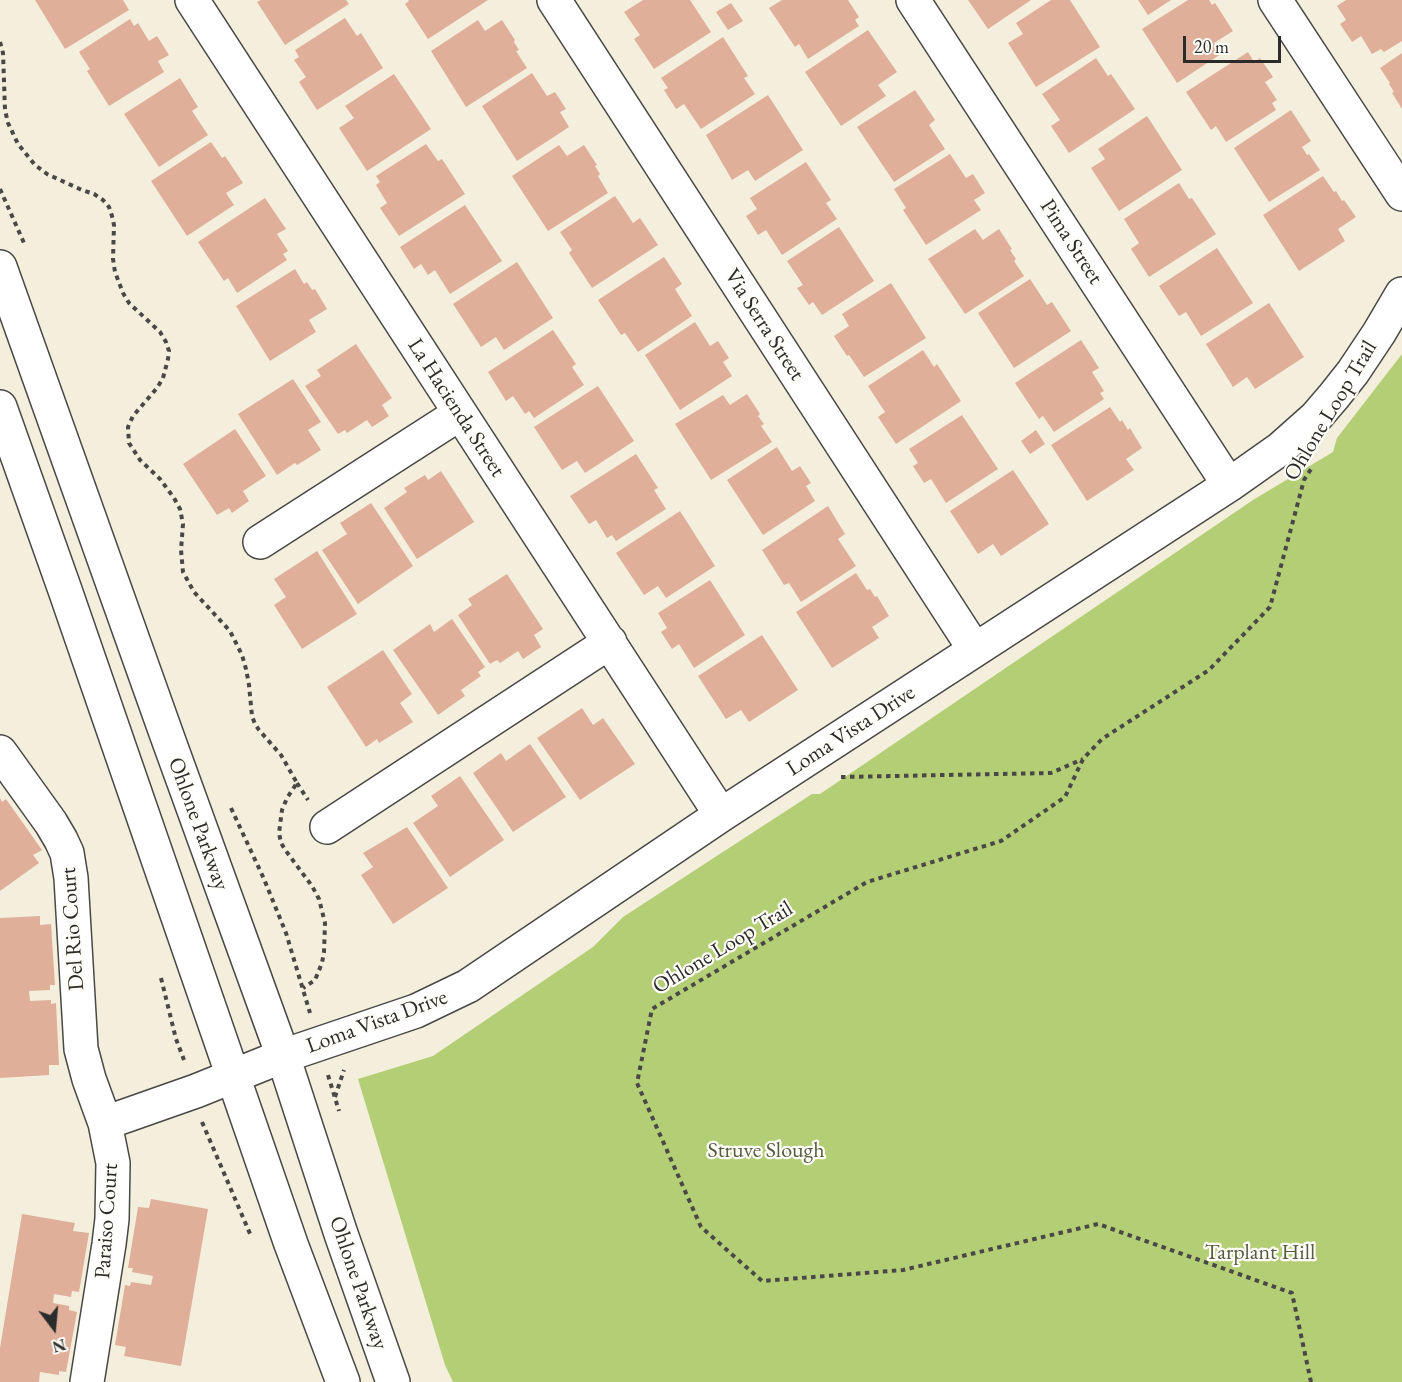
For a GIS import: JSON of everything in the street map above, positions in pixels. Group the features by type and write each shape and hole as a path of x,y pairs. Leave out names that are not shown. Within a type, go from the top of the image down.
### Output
{"street":[{"name":"La Hacienda Street","path":"192,0 721,815"},
{"name":"Via Serra Street","path":"554,0 975,650"},
{"name":"Pima Street","path":"913,0 1229,485"},
{"path":"1275,0 1402,194"},
{"name":"Ohlone Parkway","path":"0,267 283,1056 341,1234 393,1382"},
{"name":"Loma Vista Drive","path":"232,1076 283,1056 416,1011 468,986 721,815 1229,485 1280,449 1316,417 1353,372 1402,294"},
{"name":"Ohlone Parkway","path":"0,407 291,1244 343,1382"},
{"path":"260,542 459,414"},
{"path":"327,827 610,642"},
{"name":"Del Rio Court","path":"0,752 51,823 67,853 71,878 81,1050 105,1123"},
{"path":"105,1123 232,1076"},
{"name":"Paraiso Court","path":"92,1381 112,1218 113,1162 105,1123"}],"path":[{"path":"0,42 3,53 5,110 8,123 18,144 35,165 47,174 104,200 109,207 114,225 113,259 119,283 129,303 160,333 169,351 163,378 133,416 128,427 129,443 140,460 160,479 174,498 183,524 181,550 183,572 194,592 234,636 246,669 255,724 282,755 297,783 282,810 279,833 281,843 291,860 312,886 319,899 325,923 324,952 319,973 315,980 303,988"},
{"name":"Ohlone Loop Trail","path":"1311,1382 1292,1293 1098,1224 903,1270 762,1281 701,1227 637,1083 652,1009 867,882 1001,841 1065,798 1083,759 1102,739 1209,670 1270,607 1304,480 1316,461"},
{"path":"830,777 1051,774 1083,759"},
{"path":"335,1099 344,1071 354,1066"}],"green space":[{"path":"1402,354 1402,1382 453,1382 445,1365 358,1079 433,1056 593,947 623,917 812,794 820,794 1253,500 1333,452 1337,438"}],"building":[{"path":"35,0 123,0 129,10 65,49"},
{"path":"261,0 346,0 349,4 285,45 257,2"},
{"path":"408,0 488,0 428,39 405,4"},
{"path":"643,0 690,0 711,32 654,69 634,39 640,35 624,12"},
{"path":"782,0 848,0 859,17 855,20 859,26 808,59 799,44 795,47 769,8"},
{"path":"968,0 1031,0 988,29"},
{"path":"1051,0 1070,0 1100,47 1036,87 1008,43 1023,34 1016,23"},
{"path":"1138,0 1171,0 1148,15"},
{"path":"1188,0 1209,0 1212,5 1215,3 1233,31 1214,43 1221,54 1177,83 1142,29"},
{"path":"1346,0 1402,0 1402,41 1384,52 1381,49 1372,54 1361,36 1352,42 1340,24 1346,20 1337,6"},
{"path":"731,3 743,21 728,30 716,12"},
{"path":"345,18 357,36 361,33 383,68 317,110 299,82 306,77 294,60 299,57 295,50"},
{"path":"130,19 134,26 138,23 149,41 157,36 169,55 158,61 164,72 109,106 87,71 90,69 79,52"},
{"path":"478,20 485,31 502,20 515,40 519,50 516,51 527,68 466,107 431,51"},
{"path":"868,30 897,72 878,85 886,96 841,126 805,72"},
{"path":"723,37 748,76 744,78 755,94 701,129 684,104 676,109 664,90 668,88 661,78"},
{"path":"1248,52 1254,62 1260,58 1273,77 1265,82 1277,100 1272,103 1276,110 1226,142 1216,126 1211,130 1186,92"},
{"path":"1402,53 1402,109 1380,68"},
{"path":"1096,58 1108,76 1111,74 1135,109 1069,153 1051,126 1060,120 1042,94"},
{"path":"532,73 547,96 555,92 566,109 560,112 569,127 517,161 482,106"},
{"path":"394,74 431,129 367,171 339,128 354,118 345,106"},
{"path":"180,78 198,107 192,111 208,135 159,167 124,114"},
{"path":"915,90 935,120 929,125 945,149 894,182 857,127"},
{"path":"768,95 803,150 755,181 748,170 732,180 706,135"},
{"path":"1291,110 1311,141 1302,147 1320,170 1269,202 1234,148"},
{"path":"1147,116 1182,170 1119,211 1091,168 1105,159 1098,149"},
{"path":"211,142 222,158 225,156 243,183 226,193 234,205 187,236 151,181"},
{"path":"426,144 438,161 442,159 465,194 399,236 380,208 387,203 376,185 380,182 376,176"},
{"path":"559,145 567,156 584,145 597,165 595,166 600,174 598,176 608,193 548,231 512,176"},
{"path":"950,154 966,178 973,174 985,193 974,200 981,210 926,245 903,210 906,208 894,189"},
{"path":"806,162 831,200 826,203 837,219 782,255 766,230 758,235 746,216 757,209 750,198"},
{"path":"1323,176 1356,217 1338,229 1345,241 1299,271 1263,215"},
{"path":"1179,183 1216,234 1149,277 1131,249 1139,243 1124,219"},
{"path":"615,196 633,223 640,218 658,245 592,288 569,253 572,250 560,232"},
{"path":"265,198 286,229 277,234 288,251 283,254 287,260 237,293 228,278 224,281 198,242"},
{"path":"465,205 502,261 450,294 435,270 428,275 421,264 414,269 400,247"},
{"path":"839,227 874,281 822,315 813,302 809,305 797,288 803,285 787,261"},
{"path":"975,229 983,240 999,229 1012,249 1010,250 1016,259 1014,261 1024,276 965,314 928,259"},
{"path":"1217,248 1253,303 1201,336 1186,312 1179,316 1159,286"},
{"path":"664,257 682,284 675,289 692,316 638,352 625,333 621,335 598,300"},
{"path":"517,262 553,318 504,350 496,337 481,347 453,304"},
{"path":"295,269 304,284 307,282 312,290 315,289 327,309 309,320 316,332 270,361 236,306"},
{"path":"1030,279 1047,305 1052,302 1071,331 1014,368 978,313"},
{"path":"891,283 926,338 864,377 834,336 849,326 842,314"},
{"path":"1269,303 1304,357 1255,389 1247,377 1233,387 1206,344"},
{"path":"695,322 710,346 718,341 729,358 723,362 732,376 680,410 645,355"},
{"path":"553,330 576,364 572,367 584,385 534,418 529,411 525,414 513,396 506,401 488,372"},
{"path":"1081,340 1099,368 1092,372 1104,391 1100,393 1104,399 1054,432 1043,416 1039,419 1015,383"},
{"path":"356,344 392,398 382,405 389,416 372,427 367,420 347,433 345,430 338,434 305,386 321,376 317,370"},
{"path":"923,350 934,367 937,364 961,401 896,444 878,417 885,412 868,386"},
{"path":"293,379 321,422 308,430 321,450 277,475 238,414"},
{"path":"598,386 634,441 585,473 577,461 562,470 534,427"},
{"path":"747,394 760,414 758,416 764,424 761,426 772,442 711,480 675,424 723,395 730,405"},
{"path":"1110,407 1120,422 1122,420 1128,430 1130,428 1142,448 1126,459 1134,470 1087,501 1051,445"},
{"path":"962,415 998,469 946,503 931,479 924,483 913,466 918,463 909,449"},
{"path":"235,429 266,476 243,491 249,501 232,513 229,508 217,515 183,464"},
{"path":"1036,430 1045,444 1030,454 1021,441"},
{"path":"777,447 792,471 800,466 811,483 806,486 815,501 763,535 727,480"},
{"path":"636,454 658,488 654,490 666,509 616,541 612,535 607,538 596,520 589,524 570,496"},
{"path":"1013,470 1049,524 1001,556 993,544 978,554 950,511"},
{"path":"441,471 474,522 417,559 384,508 407,492 404,488 425,475 428,480"},
{"path":"371,503 413,566 358,604 322,550 347,534 340,523"},
{"path":"828,506 845,534 838,539 856,566 801,602 789,583 784,585 762,550"},
{"path":"680,511 715,566 666,598 658,586 644,595 616,553"},
{"path":"317,551 357,614 302,649 274,605 286,597 274,579"},
{"path":"856,573 867,590 870,589 875,597 877,596 889,616 872,627 879,638 832,668 796,612"},
{"path":"507,574 543,629 534,635 541,647 523,659 518,651 500,663 497,660 490,664 458,615 472,605 468,599"},
{"path":"710,580 745,635 694,668 679,644 672,649 661,632 667,628 658,613"},
{"path":"452,619 485,667 478,672 481,676 461,690 465,696 438,715 393,650 430,624 434,632"},
{"path":"762,635 798,690 749,722 741,710 726,719 698,676"},
{"path":"383,650 412,694 400,703 413,722 379,743 377,739 366,747 327,687"},
{"path":"582,708 593,725 603,718 635,764 580,800 537,738"},
{"path":"530,744 566,797 513,832 473,773 501,753 506,761"},
{"path":"460,776 504,840 450,877 413,823 438,806 431,796"},
{"path":"0,798 2,802 6,799 42,850 33,855 39,863 0,891"},
{"path":"407,827 448,888 393,924 361,875 373,867 363,853"},
{"path":"40,916 40,925 51,924 55,985 50,985 50,990 29,991 30,1001 51,1000 51,1004 56,1003 59,1065 49,1065 49,1075 0,1078 0,918"},
{"path":"151,1199 208,1209 181,1366 124,1356 126,1347 115,1345 125,1285 130,1286 131,1282 151,1285 153,1276 132,1272 133,1268 128,1268 138,1207 149,1208"},
{"path":"22,1214 75,1223 73,1231 89,1233 79,1292 72,1291 71,1297 54,1294 53,1303 69,1306 69,1310 77,1312 66,1372 59,1371 59,1375 40,1372 39,1382 0,1382 0,1348"}],"park label":[{"name":"Struve Slough","path":"766,1151"},
{"name":"Tarplant Hill","path":"1260,1253"}]}
